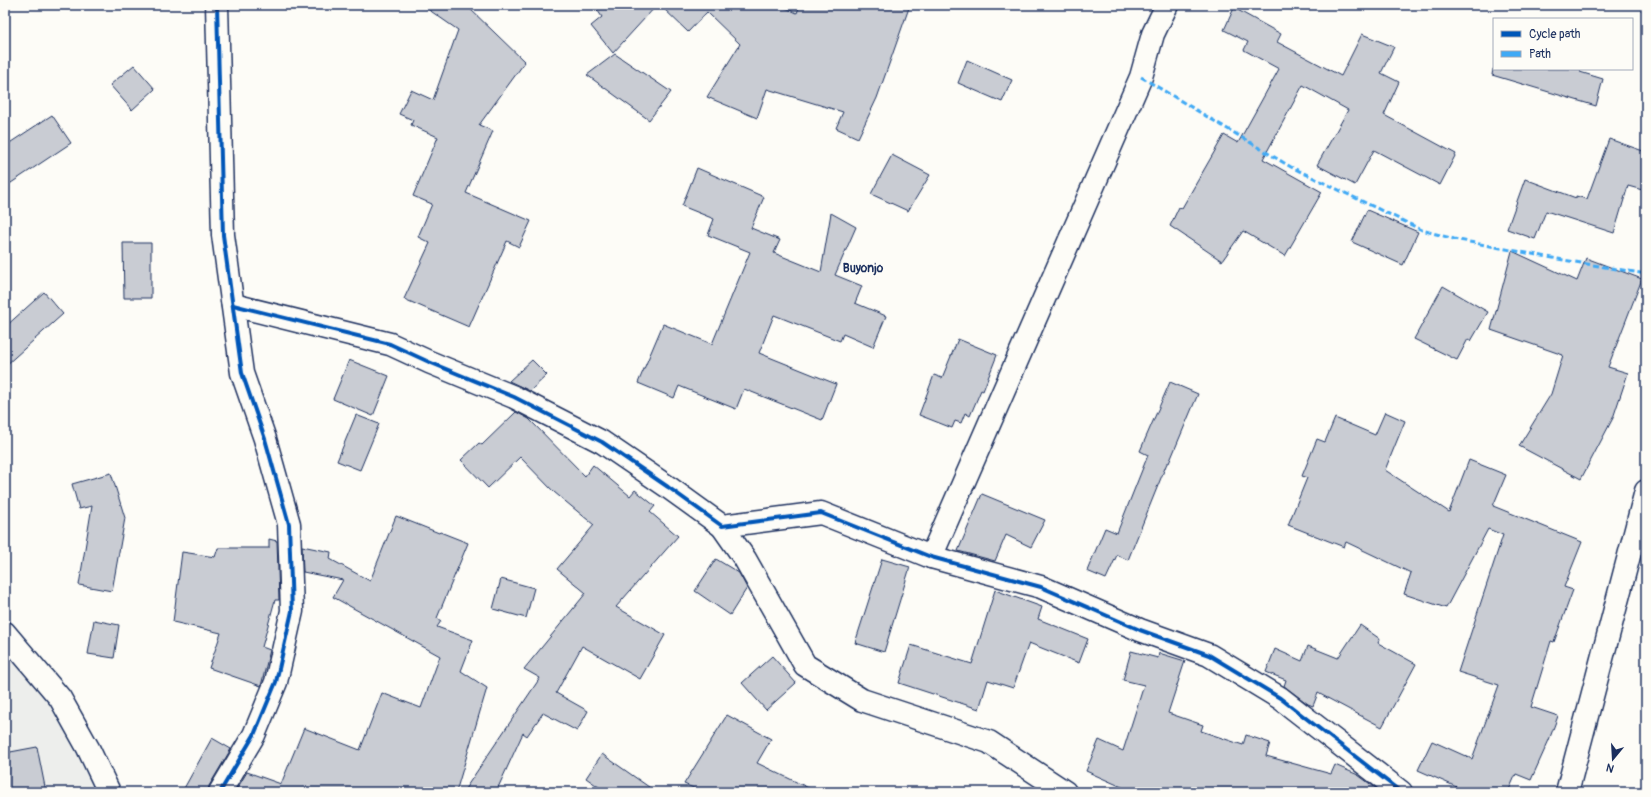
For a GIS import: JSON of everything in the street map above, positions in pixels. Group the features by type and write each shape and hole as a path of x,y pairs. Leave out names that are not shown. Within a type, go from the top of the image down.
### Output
{"street":[{"path":"217,5 223,235 242,373 266,439 289,524 292,612 276,682 254,735 220,792"},
{"path":"931,557 1141,77 1153,34 1166,5"},
{"path":"233,305 390,344 429,362 514,396 602,442 722,526 744,559 806,665 862,700 989,742 1065,792"},
{"path":"1567,792 1646,491"},
{"path":"722,526 821,513 931,557 1041,587 1140,630 1209,655 1280,698 1401,792"},
{"path":"5,633 60,698 88,748 108,792"}],"shaded area":[{"path":"5,639 54,698 98,792 5,792"}],"building":[{"path":"422,5 466,5 525,62 479,125 493,131 466,193 531,221 519,247 507,241 469,327 404,299 430,243 418,237 432,204 413,196 438,137 411,125 413,120 399,114 411,90 433,100 458,30"},
{"path":"594,5 657,5 613,53 591,26 602,17"},
{"path":"660,5 779,5 797,13 800,5 910,5 877,98 858,138 836,128 843,112 767,89 757,118 707,97 740,44 707,12 688,32"},
{"path":"1234,8 1281,34 1277,42 1341,76 1362,34 1394,47 1381,73 1399,82 1384,115 1456,154 1440,185 1374,150 1355,185 1317,165 1348,110 1303,85 1263,159 1322,192 1285,256 1243,231 1222,261 1170,226 1179,207 1182,208 1224,135 1238,143 1279,69 1244,50 1248,42 1224,30"},
{"path":"615,54 671,92 649,120 587,75"},
{"path":"967,60 1012,80 1002,102 958,83"},
{"path":"134,65 155,89 132,110 110,85"},
{"path":"1493,69 1581,70 1580,72 1603,79 1596,106 1492,75"},
{"path":"52,115 71,143 5,187 5,146"},
{"path":"1609,139 1646,152 1646,191 1628,186 1614,233 1546,211 1535,239 1507,229 1525,179 1576,198 1576,196 1587,199"},
{"path":"892,155 930,175 908,211 871,194"},
{"path":"697,168 764,197 751,228 780,240 774,253 821,272 831,213 856,227 835,275 862,286 855,303 886,316 873,347 843,334 840,341 774,315 759,353 836,384 822,420 744,389 736,409 679,386 674,398 638,383 663,324 712,344 750,252 708,235 714,219 682,206"},
{"path":"1367,210 1418,232 1403,265 1352,242"},
{"path":"123,243 151,243 151,298 124,298"},
{"path":"1512,251 1577,281 1586,258 1642,279 1608,367 1628,373 1613,418 1581,479 1519,446 1551,394 1563,355 1491,330"},
{"path":"1443,286 1488,312 1471,341 1468,339 1457,360 1414,339"},
{"path":"44,292 63,314 5,366 5,327"},
{"path":"958,339 997,355 983,391 981,390 970,416 965,413 961,423 955,421 952,428 919,415 934,375 942,378"},
{"path":"349,360 389,376 373,416 333,399"},
{"path":"532,360 547,375 530,391 509,381"},
{"path":"1170,382 1198,394 1169,463 1167,463 1128,560 1117,555 1106,579 1087,571 1105,528 1117,533 1148,455 1140,451"},
{"path":"516,412 529,419 585,476 593,465 630,496 635,490 655,506 650,512 678,536 616,607 665,635 640,679 582,646 556,693 588,711 577,731 543,713 527,736 523,733 496,792 463,792 540,678 524,669 586,593 557,569 594,525 554,492 520,457 488,488 461,460 479,443 482,445"},
{"path":"1385,412 1405,421 1385,470 1449,512 1469,460 1506,475 1493,506 1582,542 1564,587 1573,590 1554,642 1551,641 1531,707 1558,716 1531,780 1516,774 1508,792 1468,792 1418,770 1432,741 1472,759 1499,685 1458,672 1503,535 1488,529 1446,608 1404,594 1411,573 1346,542 1344,547 1288,525 1307,478 1302,476 1317,439 1325,442 1335,418 1375,435"},
{"path":"356,415 379,424 360,470 337,461"},
{"path":"111,473 125,518 112,591 79,585 92,506 79,509 72,484"},
{"path":"982,494 1045,520 1031,547 1006,535 995,561 958,551"},
{"path":"396,516 468,543 437,618 441,621 437,627 473,640 461,671 487,688 456,792 235,792 247,772 281,784 304,728 360,750 382,693 421,708 440,656 333,597 343,580 303,572 302,546 331,552 330,559 370,581"},
{"path":"269,539 277,541 279,600 275,600 262,647 270,650 261,686 209,668 221,633 173,622 182,552 215,557 218,548 269,548"},
{"path":"716,559 739,573 747,588 730,615 695,591"},
{"path":"882,559 910,567 884,652 855,643"},
{"path":"501,579 534,588 526,618 493,609"},
{"path":"995,590 1042,607 1038,619 1088,639 1079,663 1029,643 1013,688 988,680 979,709 899,683 911,645 972,664"},
{"path":"94,620 119,625 114,658 88,654"},
{"path":"1360,625 1380,639 1378,643 1416,664 1382,727 1318,693 1313,706 1308,704 1284,686 1286,680 1266,672 1275,649 1302,661 1308,646 1338,658"},
{"path":"1131,651 1158,658 1159,653 1185,661 1168,713 1203,725 1201,731 1243,745 1246,735 1270,743 1266,756 1331,774 1335,765 1358,775 1381,792 1133,792 1086,771 1099,740 1123,751 1144,685 1123,680"},
{"path":"772,656 796,683 766,710 742,683"},
{"path":"727,715 771,739 757,763 817,792 703,792 684,784"},
{"path":"212,738 231,749 209,786 208,792 182,792"},
{"path":"37,747 46,792 5,792 5,753"},
{"path":"602,754 656,792 606,792 586,778"}],"marked path":[{"path":"1141,77 1291,167 1422,230 1454,239 1646,274"}],"cycle path":[{"path":"217,5 223,235 242,373 265,439 289,524 292,611 276,682 254,735 220,792"},
{"path":"233,305 390,344 429,362 514,397 602,442 722,526 821,513 931,557 1041,587 1140,630 1209,655 1280,698 1401,792"}],"district":[{"name":"Buyonjo","path":"863,268"}]}
